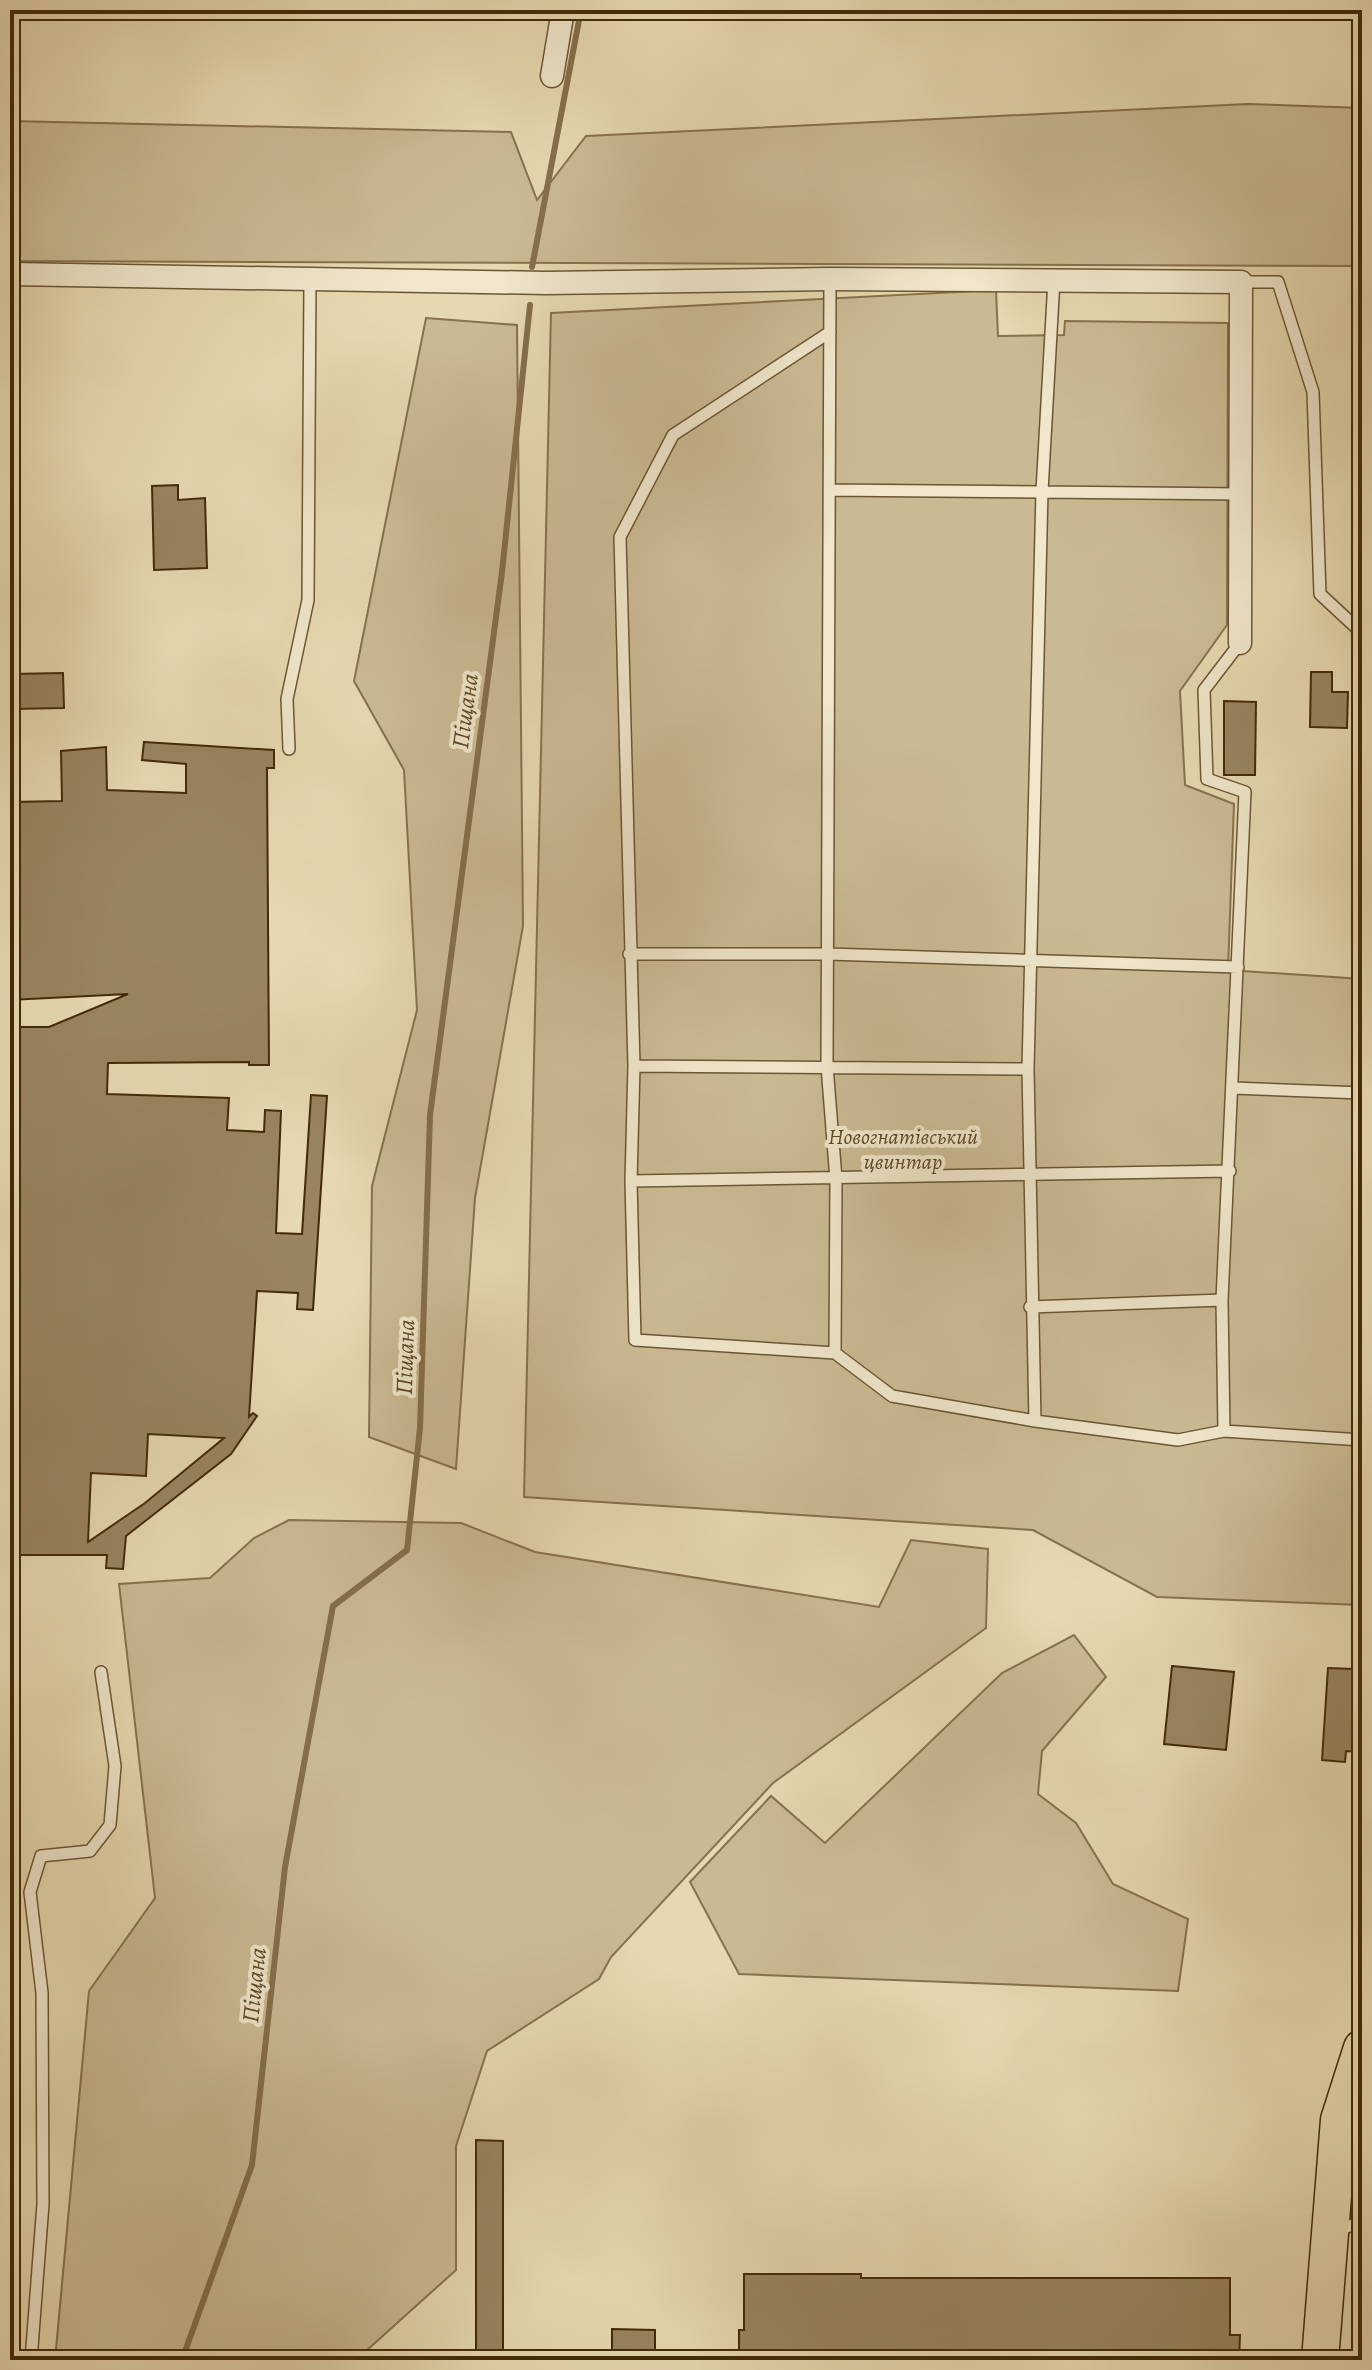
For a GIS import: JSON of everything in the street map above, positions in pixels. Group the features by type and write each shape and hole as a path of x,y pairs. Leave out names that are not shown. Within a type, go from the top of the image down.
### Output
{"main road":[{"path":"1320,2360 1346,2228 1339,2120 1362,2048"}],"street":[{"path":"552,76 563,10"},
{"path":"10,274 546,283 830,279 1241,282 1240,643"}],"lane":[{"path":"289,749 287,699 308,600 310,277"},
{"path":"830,279 827,1066 836,1179 835,1353"},
{"path":"1035,1421 1030,1307 1028,1069 1042,491 1054,279"},
{"path":"1241,282 1278,282 1313,392 1320,594 1362,633"},
{"path":"830,332 673,435 620,537 634,1066 631,1181 635,1340 835,1353 892,1396 1035,1421 1178,1440 1224,1431 1362,1440"},
{"path":"829,490 1241,494"},
{"path":"1224,1431 1222,1300 1245,792 1207,779 1204,690 1240,643"},
{"path":"629,954 1031,958 1238,967"},
{"path":"634,1066 1028,1069"},
{"path":"1233,1088 1362,1093"},
{"path":"631,1181 1230,1171"},
{"path":"1030,1307 1222,1300"},
{"path":"31,2360 43,2159 42,1993 30,1892 41,1856 90,1851 110,1825 115,1766 101,1672"}],"green space":[{"path":"1248,104 1362,108 1362,266 10,261 10,121 511,132 537,200 586,136"},
{"name":"Новогнатівський цвинтар","path":"996,290 998,336 1064,335 1065,321 1228,323 1227,625 1180,691 1185,785 1234,804 1228,970 1362,979 1362,1605 1157,1597 1033,1530 524,1497 551,313"},
{"path":"426,318 517,325 523,926 475,1198 456,1469 369,1437 372,1186 417,1010 404,770 354,681"},
{"path":"289,1520 461,1523 535,1552 879,1607 911,1540 988,1549 986,1628 773,1783 611,1957 599,1979 487,2051 456,2146 456,2270 356,2360 55,2360 89,1991 155,1898 119,1584 210,1578 254,1538"},
{"path":"1074,1635 1106,1677 1042,1751 1038,1794 1076,1823 1113,1884 1188,1919 1178,1991 739,1974 690,1882 771,1796 825,1843 1002,1673"}],"building":[{"path":"178,485 178,500 205,498 207,568 154,570 152,486"},
{"path":"1311,672 1332,672 1332,692 1348,692 1347,728 1310,727"},
{"path":"63,673 64,708 10,709 10,674"},
{"path":"1224,701 1256,702 1255,775 1224,775"},
{"path":"144,742 274,750 274,768 267,768 269,1065 249,1065 249,1062 108,1063 107,1094 229,1098 227,1130 264,1132 265,1110 281,1111 276,1233 302,1234 311,1095 327,1096 313,1310 297,1309 298,1293 257,1291 249,1417 253,1413 257,1416 231,1454 126,1536 123,1569 106,1568 107,1555 10,1555 10,1027 49,1027 128,994 10,1000 10,802 62,801 61,751 106,747 107,790 186,793 186,764 142,760","holes":["148,1434 224,1438 145,1503 88,1542 91,1473 146,1476"]},
{"path":"1172,1666 1234,1672 1226,1750 1164,1744"},
{"path":"1328,1668 1353,1669 1352,1680 1362,1681 1362,1752 1346,1751 1345,1762 1322,1760"},
{"path":"476,2140 503,2141 503,2360 476,2360"},
{"path":"744,2274 861,2274 861,2278 1230,2278 1230,2335 1240,2335 1239,2360 739,2360 739,2330 744,2330"},
{"path":"612,2329 655,2330 655,2360 612,2360"}],"waterway":[{"name":"Піщана","path":"532,267 581,10"},
{"name":"Піщана","path":"182,2360 252,2165 285,1867 333,1606 407,1550 420,1428 430,1115 502,572 530,305"}]}
